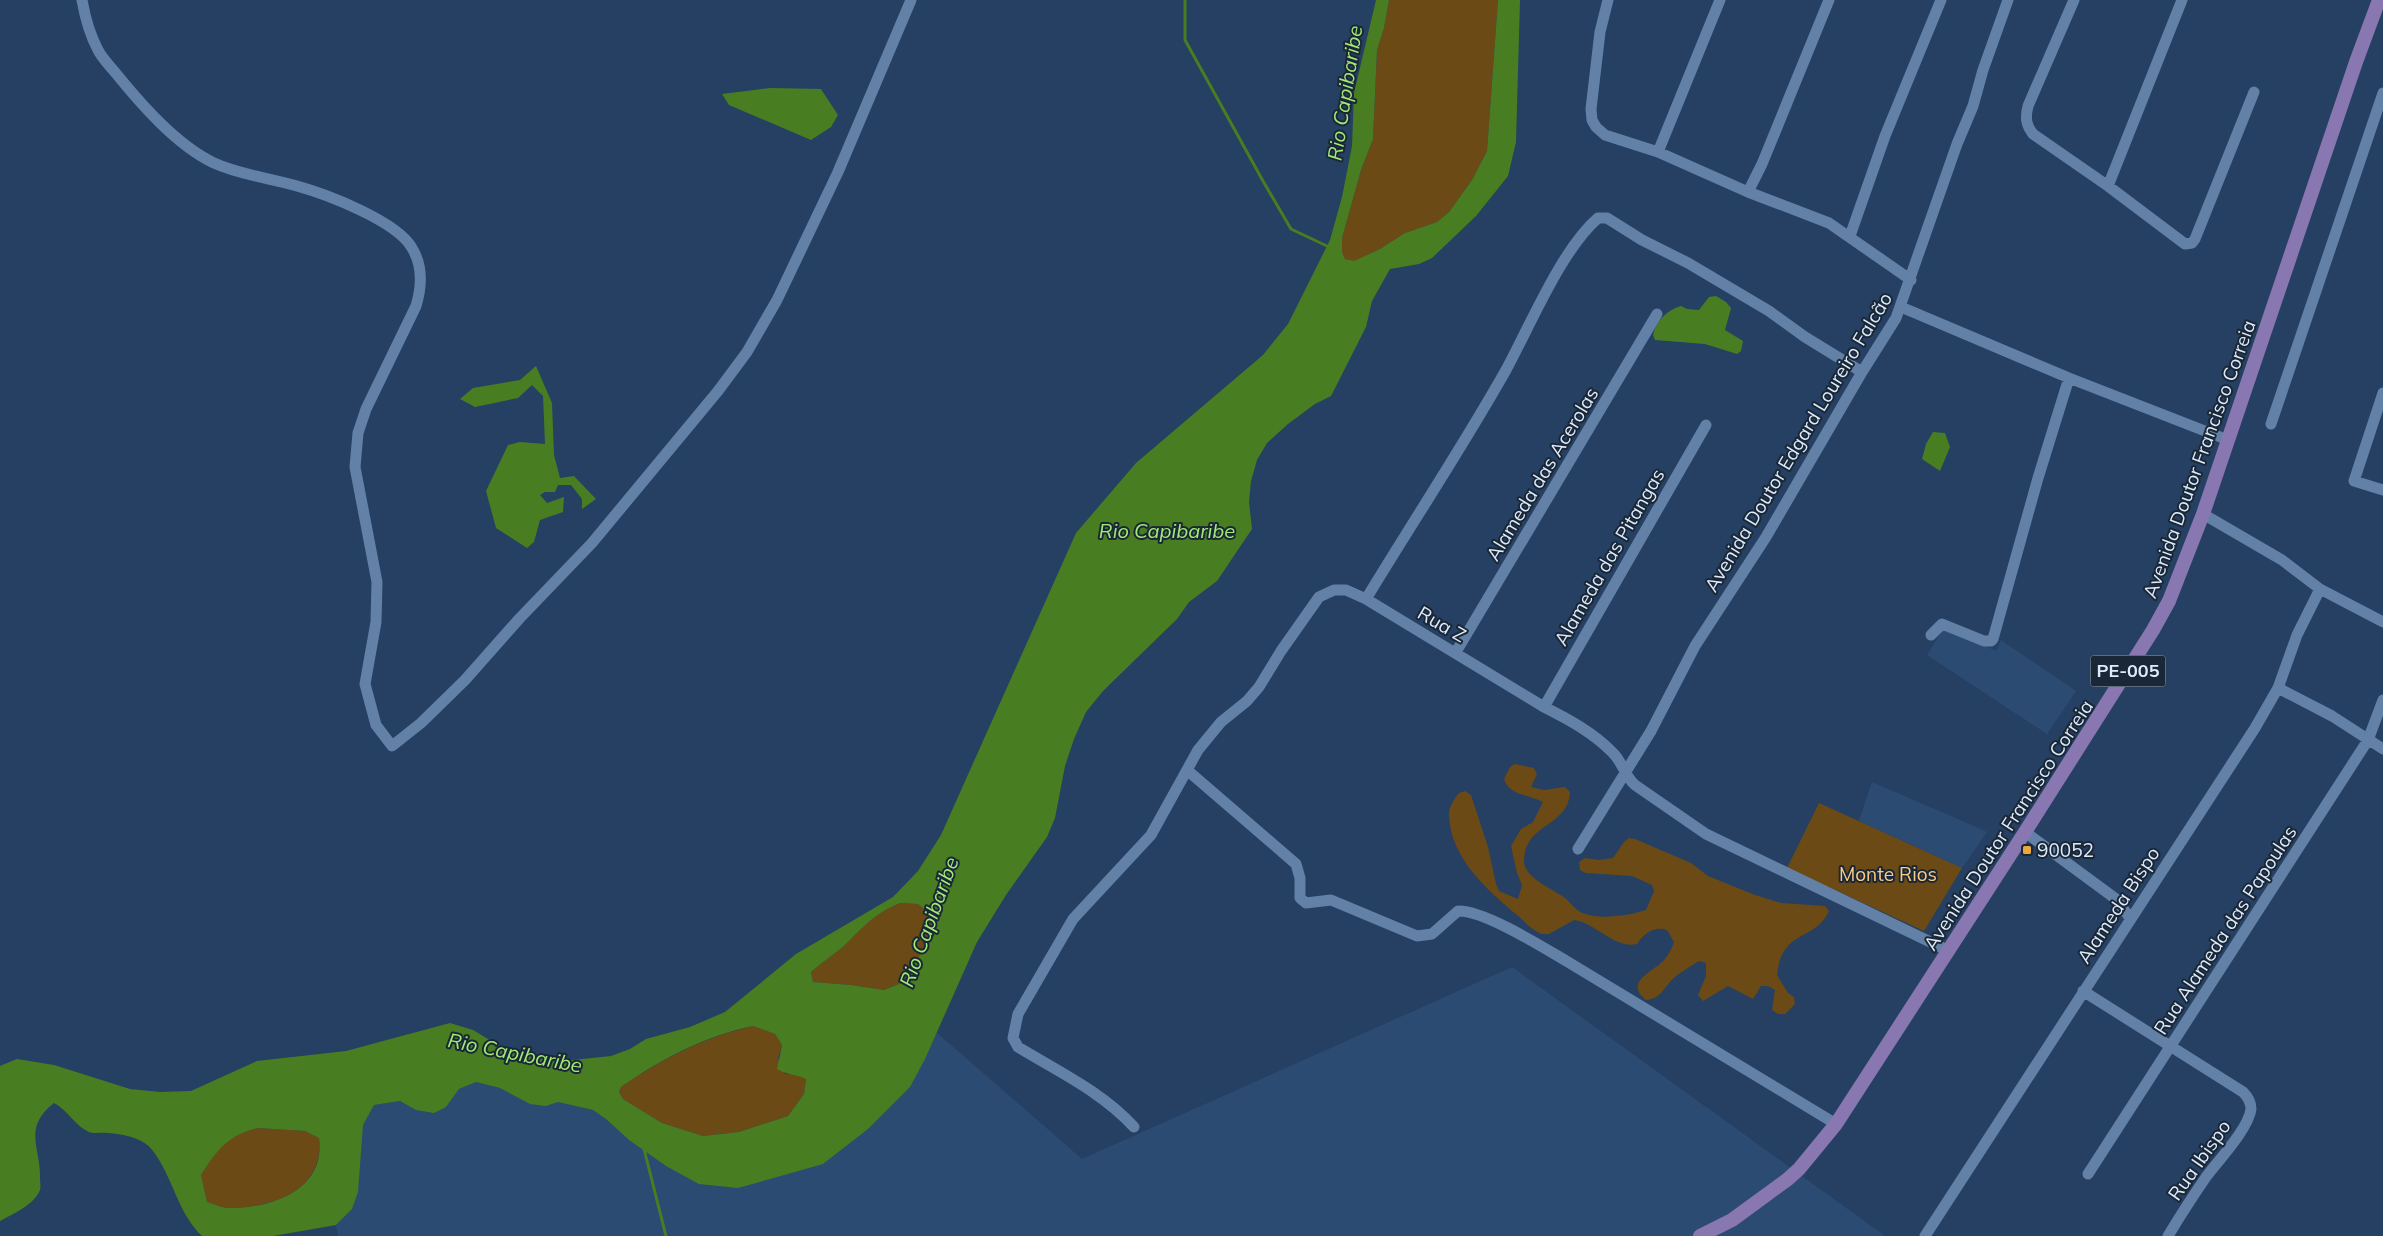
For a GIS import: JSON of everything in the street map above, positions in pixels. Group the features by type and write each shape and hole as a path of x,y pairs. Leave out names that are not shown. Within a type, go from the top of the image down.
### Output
{"main road":[{"name":"Avenida Doutor Francisco Correia","path":"1700,1236 1732,1220 1788,1179 1799,1169 1836,1124 2025,832 2153,630 2169,601 2203,514 2356,62 2380,0"}],"street":[{"path":"82,0 98,52 127,88 173,135 194,151 213,162 235,170 298,186 348,204 402,236 412,247 420,268 421,289 416,306 366,409 358,433 355,467 376,582 376,622 364,684 376,725 392,746 422,723 465,680 519,619 592,543 718,391 747,352 777,300 830,190 911,0"},
{"path":"1608,0 1600,32 1591,109 1592,120 1596,127 1606,135 1658,152 1748,192 1829,222 1911,280"},
{"path":"1658,152 1720,0"},
{"path":"1748,192 1762,164 1829,0"},
{"path":"1850,236 1885,136 1941,0"},
{"name":"Avenida Doutor Edgard Loureiro Falcão","path":"1578,849 1651,732 1695,646 1766,537 1901,307 1957,144 1973,106 1983,70 2008,0"},
{"path":"2074,0 2028,106 2026,121 2033,134 2108,186 2182,243 2190,245 2195,239 2254,92"},
{"path":"2108,186 2182,0"},
{"path":"2271,424 2335,230 2383,93"},
{"path":"1366,600 1477,421 1559,270 1584,232 1598,218 1607,218 1615,222 1642,240 1769,311 1805,337 1862,372"},
{"path":"1901,307 2069,378 2228,440"},
{"name":"Alameda das Acerolas","path":"1456,652 1657,314"},
{"path":"1931,635 1942,624 1984,641 1988,642 1993,639 2038,478 2069,378"},
{"path":"2383,394 2354,481 2383,490"},
{"name":"Alameda das Pitangas","path":"1544,707 1706,425"},
{"path":"2203,514 2282,560 2320,589 2383,622"},
{"name":"Alameda Bispo","path":"1927,1234 2278,688 2298,635 2320,589"},
{"name":"Rua Z","path":"1187,770 1198,750 1221,722 1247,701 1259,687 1319,596 1334,590 1346,590 1456,652 1544,707 1569,720 1613,752 1620,762 1624,774"},
{"path":"2278,688 2332,716 2383,749"},
{"name":"Rua Alameda das Papoulas","path":"2088,1174 2368,740 2383,700"},
{"path":"1134,1127 1117,1108 1101,1096 1018,1047 1013,1038 1014,1029 1018,1014 1026,999 1073,919 1151,835 1187,770 1296,864 1299,871 1300,898 1302,902 1332,900 1417,936 1432,934 1458,911 1470,912 1526,937 1836,1124"},
{"path":"1624,774 1635,785 1706,834 1949,950"},
{"path":"2025,832 2116,899 2130,918"},
{"path":"2083,992 2170,1048"},
{"name":"Rua Ibispo","path":"2168,1236 2241,1130 2249,1117 2251,1108 2250,1101 2243,1092 2170,1048"}],"shaded area":[{"path":"1945,626 1996,651 2001,640 2076,691 2047,734 1927,655"},
{"path":"1872,782 1987,832 1962,868 1859,821"},
{"path":"1512,967 1885,1236 338,1236 336,1225 352,1209 363,1124 374,1105 400,1101 416,1110 446,1107 459,1089 476,1082 500,1088 546,1106 558,1102 593,1110 629,1140 666,1166 823,1164 868,1129 910,1087 936,1032 1082,1159"}],"green space":[{"path":"1389,0 1498,0 1487,151 1472,180 1449,212 1437,222 1405,233 1380,249 1353,262 1345,259 1342,252 1342,238 1361,170 1373,139 1377,50 1384,28"},
{"path":"1515,764 1534,768 1537,774 1531,787 1544,790 1565,787 1570,792 1567,804 1562,812 1531,839 1526,848 1524,861 1525,867 1534,878 1565,898 1581,912 1595,916 1610,916 1626,915 1646,910 1654,891 1652,885 1632,876 1586,873 1580,870 1579,862 1585,858 1599,860 1613,858 1629,838 1691,863 1708,876 1755,895 1781,903 1825,906 1829,911 1823,921 1792,942 1780,960 1777,975 1788,993 1794,997 1795,1004 1785,1014 1778,1014 1772,1010 1775,990 1768,986 1761,986 1753,999 1728,986 1703,1001 1698,995 1706,976 1706,963 1699,961 1675,977 1659,995 1646,1000 1640,993 1639,982 1665,959 1670,951 1674,942 1667,930 1654,930 1646,934 1637,944 1629,945 1574,920 1549,934 1542,934 1529,926 1483,884 1464,860 1451,832 1449,817 1450,807 1459,793 1465,791 1471,795 1488,847 1499,891 1518,899 1522,885 1517,873 1511,846 1521,829 1533,822 1543,802 1515,792 1507,785 1504,779 1510,767"},
{"name":"Monte Rios","path":"1819,803 1962,868 1924,931 1787,868"},
{"path":"900,903 918,904 932,916 931,938 904,982 884,990 813,982 811,972 841,949 863,926 883,911"},
{"path":"753,1026 775,1034 782,1045 778,1058 785,1074 796,1074 806,1079 804,1094 788,1116 739,1132 703,1136 662,1123 623,1099 619,1092 621,1087 636,1077 684,1050 718,1036"},
{"path":"258,1128 306,1131 319,1138 319,1156 314,1171 305,1183 278,1200 246,1207 229,1208 207,1202 201,1175 212,1158 230,1139"}],"water":[{"name":"Rio Capibaribe","path":"1376,0 1389,0 1384,28 1377,50 1373,139 1361,170 1342,238 1342,252 1345,259 1354,261 1380,249 1405,233 1437,222 1449,212 1472,180 1487,151 1498,0 1520,0 1516,142 1508,176 1476,216 1432,258 1419,264 1390,269 1372,301 1366,327 1331,396 1315,404 1288,424 1267,443 1257,460 1251,481 1249,502 1252,529 1217,581 1189,602 1177,619 1103,691 1086,712 1065,766 1055,818 1047,837 1006,895 977,942 925,1059 910,1087 868,1129 823,1164 738,1188 699,1184 666,1166 629,1140 593,1110 558,1102 546,1106 530,1104 500,1088 476,1082 459,1089 446,1107 434,1113 416,1110 400,1101 374,1105 363,1125 358,1192 352,1209 336,1225 273,1236 202,1236 187,1216 160,1161 149,1147 139,1140 126,1136 89,1132 54,1103 38,1121 36,1130 35,1139 40,1167 40,1190 28,1205 0,1221 0,1066 17,1059 54,1065 130,1089 160,1092 191,1091 257,1061 346,1051 450,1023 473,1030 503,1048 527,1056 563,1061 611,1056 630,1049 646,1039 690,1027 725,1012 796,954 893,897 918,871 941,835 1076,533 1136,463 1263,355 1288,324 1330,240 1342,197 1352,146 1354,93","holes":["900,903 918,904 932,916 930,938 904,982 884,990 813,982 811,972 841,949 876,916","753,1026 775,1034 782,1045 777,1069 806,1079 804,1094 788,1116 739,1132 703,1136 662,1123 623,1099 619,1092 621,1087 652,1067 701,1042","258,1128 305,1131 319,1138 319,1156 314,1171 305,1183 278,1200 245,1207 229,1208 207,1202 201,1175 212,1158 224,1145 231,1139"]},
{"path":"770,88 821,89 838,115 831,127 811,140 729,105 722,94"},
{"path":"1716,296 1726,302 1731,308 1725,330 1743,341 1741,351 1737,354 1705,344 1655,340 1654,330 1667,313 1681,306 1687,309 1699,310 1709,297"},
{"path":"536,366 552,403 554,455 560,478 574,476 596,499 582,509 582,499 571,485 558,485 555,492 545,492 540,495 547,503 564,497 563,512 540,520 534,542 527,548 496,528 486,491 508,445 520,442 545,444 543,396 532,385 518,398 475,407 460,399 473,388 520,380"},
{"path":"1933,432 1945,433 1950,447 1940,471 1922,459 1926,444"}],"waterway":[{"path":"1185,0 1185,40 1263,181 1291,229 1329,247"},
{"path":"644,1149 666,1236"}],"place":[{"name":"90052","path":"2027,850"}]}
